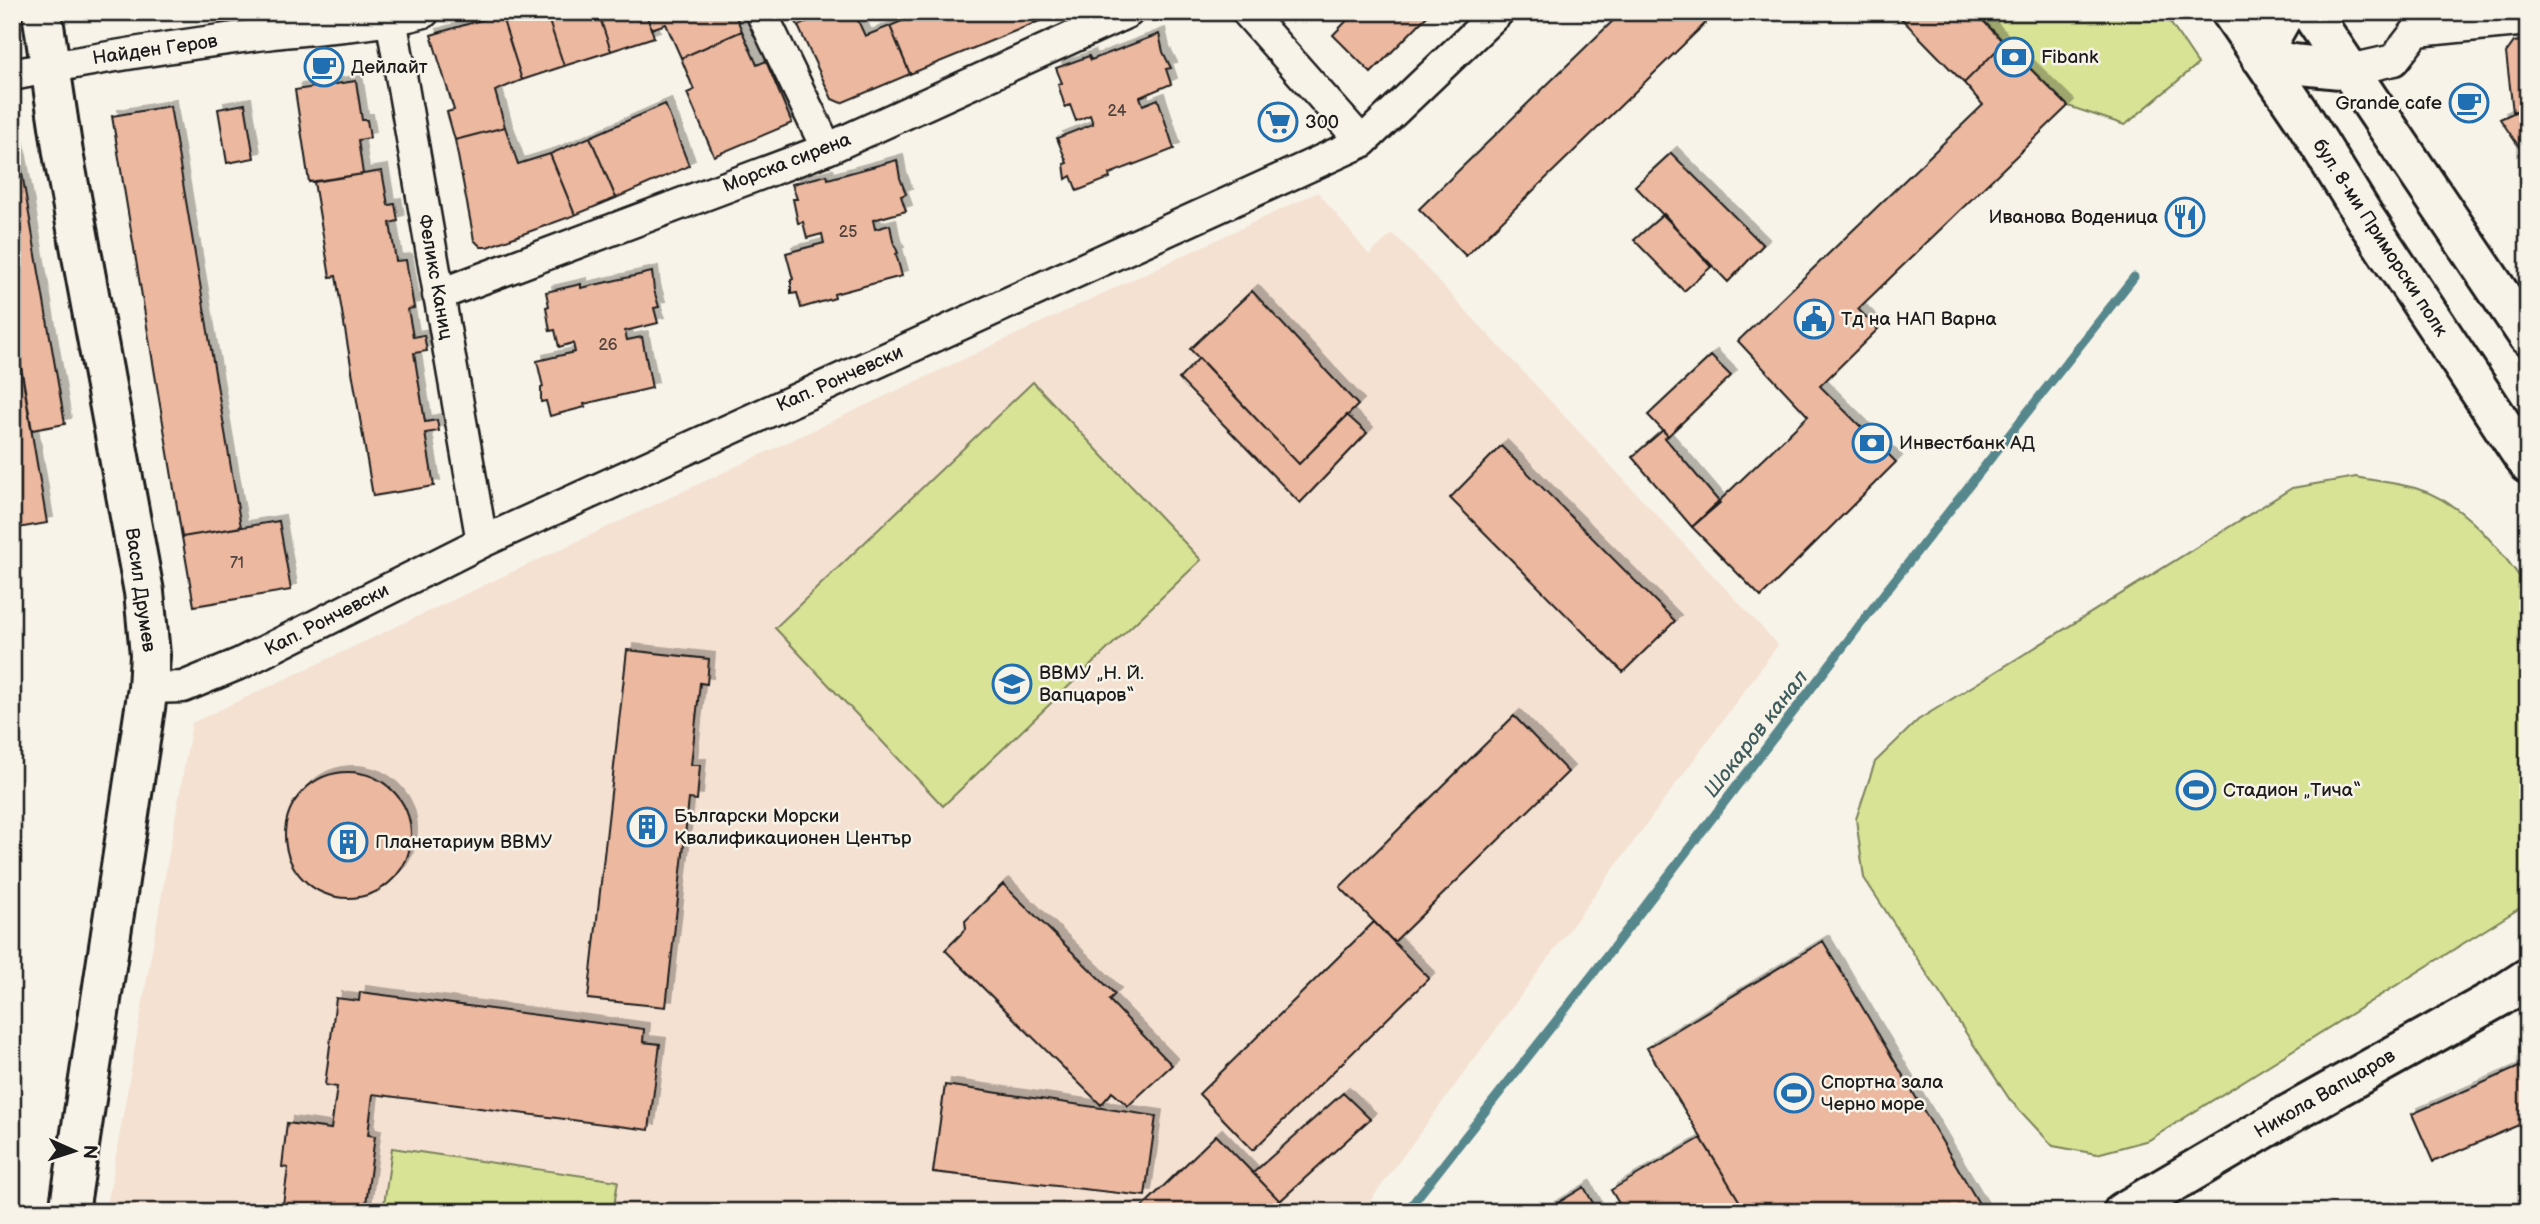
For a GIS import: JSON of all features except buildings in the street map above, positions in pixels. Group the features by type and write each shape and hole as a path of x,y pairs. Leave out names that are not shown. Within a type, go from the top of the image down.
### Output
{"street":[{"name":"Васил Друмев","path":"42,12 63,153 144,592 150,655 148,688 69,1212"},
{"name":"Найден Геров","path":"12,75 88,59 424,12"},
{"path":"761,12 827,149"},
{"name":"Морска сирена","path":"438,295 827,149 1128,12"},
{"path":"1247,12 1362,142"},
{"name":"Кап. Рончевски","path":"148,688 183,687 241,663 482,542 1362,142 1498,12"},
{"name":"бул. 8-ми Приморски полк","path":"2231,12 2302,116 2365,218 2528,464"},
{"path":"2285,12 2260,56 2292,64 2350,70 2394,60 2426,19 2528,20"},
{"path":"2310,12 2528,335"},
{"name":"Феликс Каниц","path":"391,17 482,542"},
{"name":"Никола Вапцаров","path":"2123,1212 2528,978"}],"shaded area":[{"name":"ВВМУ „Н. Й. Вапцаров“","path":"1318,192 1369,255 1392,234 1400,240 1778,645 1362,1212 106,1212 192,723"}],"green space":[{"path":"1975,12 2163,12 2198,64 2125,125 2068,106"},
{"path":"1033,382 1201,560 943,806 775,628"},
{"name":"Стадион „Тича“","path":"2356,477 2415,488 2449,504 2479,528 2528,588 2528,903 2149,1140 2097,1154 2053,1146 2010,1100 1864,878 1856,819 1875,762 1918,720 2292,488"},
{"path":"392,1148 618,1181 613,1212 383,1212"}],"waterway":[{"name":"Шокаров канал","path":"1406,1212 1593,974 1882,596 2134,277"}],"place":[{"name":"Fibank","path":"2014,57"},
{"name":"Дейлайт","path":"324,67"},
{"name":"Grande cafe","path":"2469,103"},
{"name":"300","path":"1278,122"},
{"name":"Иванова Воденица","path":"2185,217"},
{"name":"Тд на НАП Варна","path":"1814,319"},
{"name":"Инвестбанк АД","path":"1872,443"},
{"name":"ВВМУ „Н. Й. Вапцаров“","path":"1012,684"},
{"name":"Стадион „Тича“","path":"2196,790"},
{"name":"Български Морски Квалификационен Център","path":"647,827"},
{"name":"Планетариум ВВМУ","path":"348,842"},
{"name":"Спортна зала Черно море","path":"1794,1093"}]}
